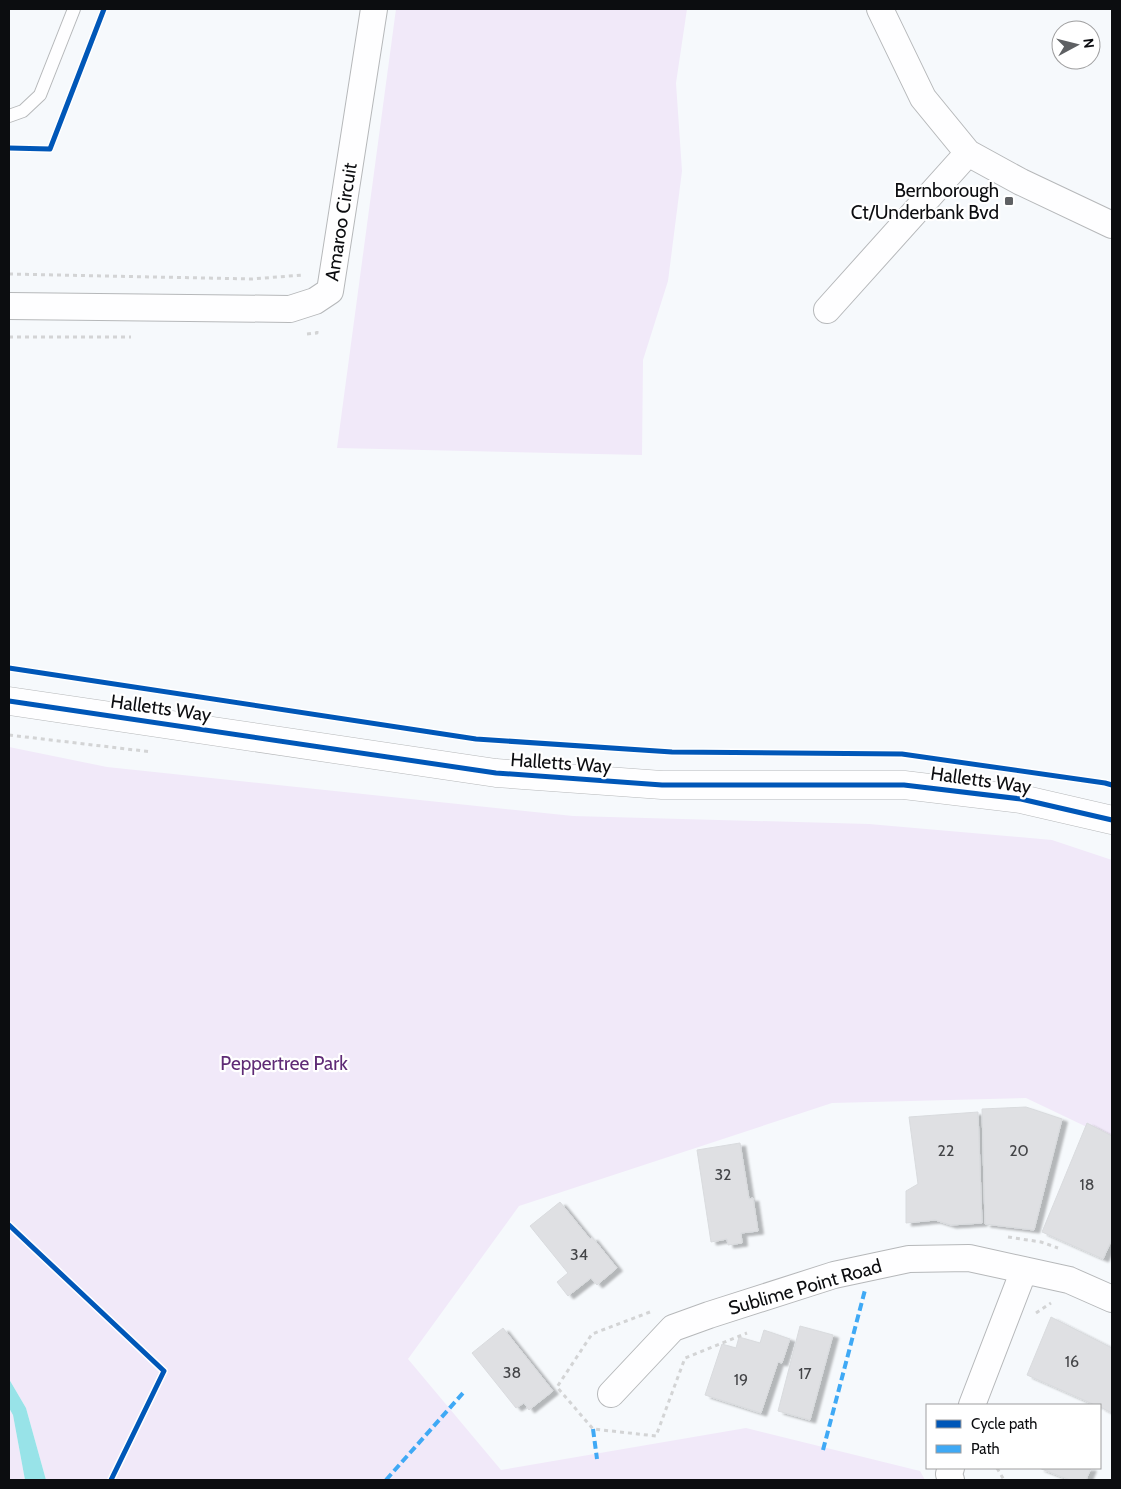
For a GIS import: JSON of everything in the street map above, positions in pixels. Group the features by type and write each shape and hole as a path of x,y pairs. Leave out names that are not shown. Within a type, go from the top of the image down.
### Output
{"street":[{"name":"Amaroo Circuit","path":"9,306 290,308 315,301 330,291 374,9"},
{"path":"880,9 923,98 968,153 1021,182 1112,225"},
{"path":"827,310 968,153"},
{"name":"Halletts Way","path":"9,701 496,773 662,785 904,784 1022,799 1112,820"},
{"name":"Sublime Point Road","path":"611,1394 673,1328 834,1274 909,1258 969,1258 1069,1280 1112,1300"},
{"path":"972,1404 1024,1270"}],"lane":[{"path":"9,116 23,111 40,96 74,9"}],"path":[{"path":"9,274 252,279 304,275"},
{"path":"1011,1306 1038,1314 1056,1299"},
{"path":"656,1436 685,1358 748,1333"}],"green space":[{"path":"396,9 687,9 676,83 682,171 668,281 643,360 642,455 337,448"},
{"name":"Peppertree Park","path":"9,747 107,767 573,816 869,824 1052,840 1112,860 1112,1139 1026,1098 832,1103 519,1206 408,1359 501,1470 746,1428 920,1471 925,1480 46,1480 26,1408 9,1379"},
{"path":"9,1408 13,1415 25,1480 9,1480"}],"water":[{"path":"9,1379 26,1408 46,1480 25,1480 13,1415 9,1408"}],"building":[{"path":"1026,1107 1062,1119 1034,1230 985,1224 982,1109"},
{"path":"978,1112 982,1223 951,1225 935,1220 906,1223 906,1191 918,1184 909,1117"},
{"path":"1087,1123 1112,1136 1112,1239 1103,1259 1042,1232"},
{"path":"740,1143 749,1199 753,1198 758,1231 741,1233 742,1243 728,1245 727,1239 711,1242 697,1150"},
{"path":"560,1202 617,1268 597,1285 591,1278 568,1296 557,1282 568,1273 530,1226"},
{"path":"1051,1317 1112,1348 1112,1413 1101,1408 1101,1404 1093,1404 1027,1375"},
{"path":"800,1326 833,1335 810,1420 778,1411"},
{"path":"503,1328 553,1391 529,1410 524,1403 516,1408 472,1353"},
{"path":"764,1330 790,1339 782,1363 778,1362 761,1413 705,1395 722,1344 736,1348 739,1337 760,1343"},
{"path":"1042,1469 1091,1469 1086,1480 1070,1480"}],"marked path":[{"path":"823,1450 865,1290"},
{"path":"386,1480 463,1393"},
{"path":"593,1429 597,1459"}],"cycle path":[{"path":"9,148 50,149 104,9"},
{"path":"9,668 476,739 672,752 902,754 1112,785"},
{"path":"9,701 496,773 662,785 904,785 1021,799 1112,820"},
{"path":"9,1225 164,1371 111,1480"}],"place":[{"name":"Bernborough Ct/Underbank Bvd","path":"1009,201"}]}
